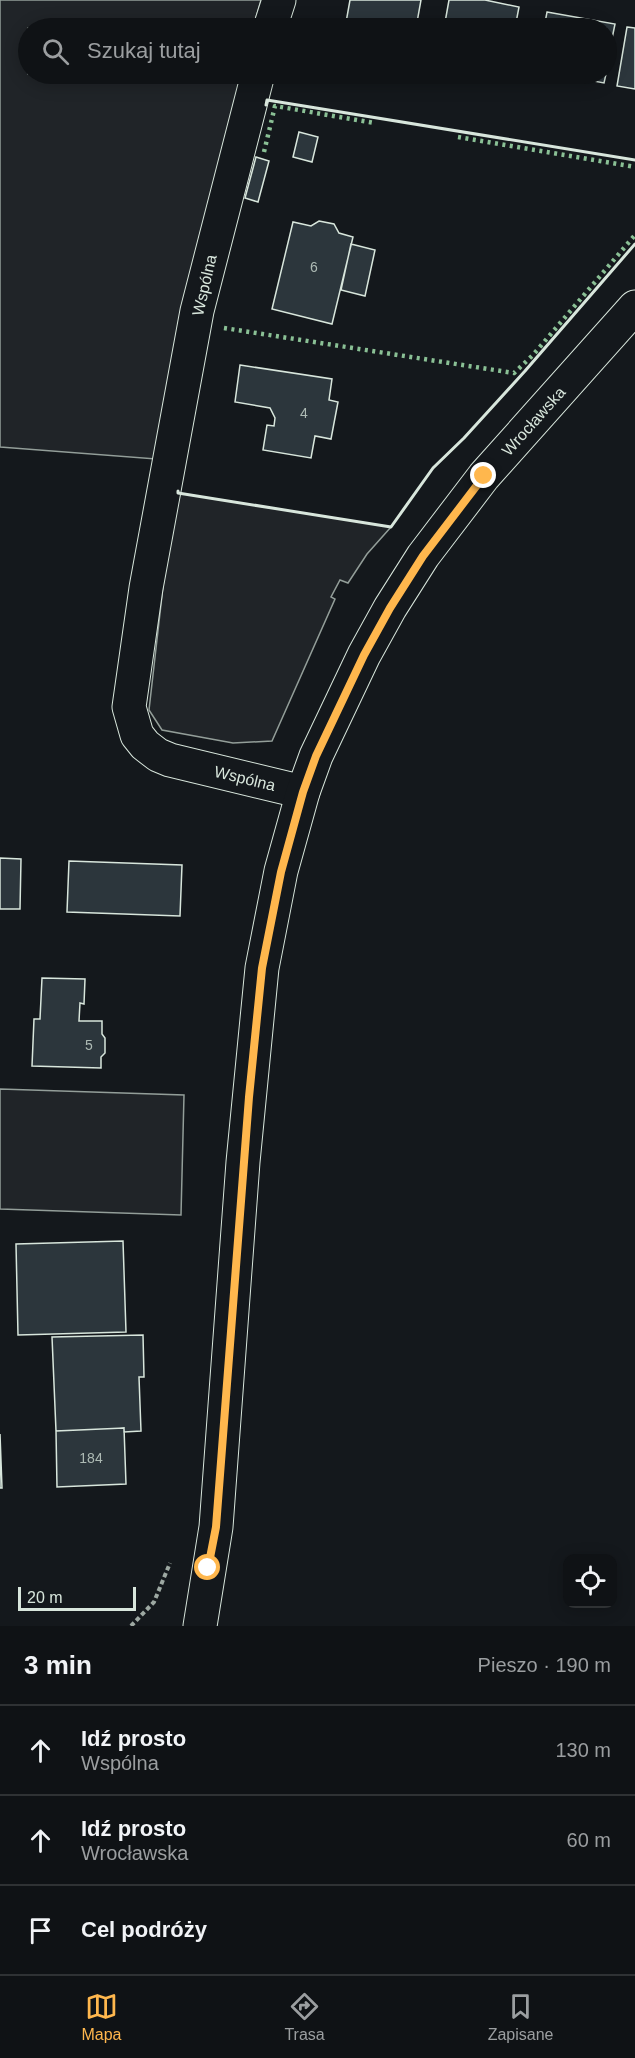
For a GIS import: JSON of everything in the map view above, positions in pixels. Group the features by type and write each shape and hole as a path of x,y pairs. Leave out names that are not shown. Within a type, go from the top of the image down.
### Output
{"street":[{"path":"273,18 279,0"},
{"name":"Wspólna","path":"255,84 197,311 146,588 129,707 137,735 145,745 170,760 303,792"},
{"name":"Wrocławska","path":"303,792 316,756 364,655 423,556 484,476 635,307"},
{"path":"200,1626 216,1527 243,1162 262,968 281,872 303,792"}],"shaded area":[{"path":"0,0 261,0 256,18 18,18 18,84 239,84 156,459 0,447"},
{"path":"178,493 391,527 367,554 348,583 340,580 331,597 335,599 272,741 233,743 162,730 149,710 169,534"},
{"path":"0,1089 184,1095 181,1215 0,1209"}],"building":[{"path":"350,0 421,0 418,18 347,18"},
{"path":"449,0 485,0 519,7 517,18 446,18"},
{"path":"547,12 581,18 546,18"},
{"path":"627,27 635,28 635,89 617,86"},
{"path":"299,132 318,137 312,162 293,157"},
{"path":"256,157 269,161 258,202 245,198"},
{"path":"319,221 334,224 339,233 353,237 332,324 272,309 293,222 311,226"},
{"path":"351,244 375,250 365,296 341,290"},
{"path":"240,365 332,379 329,400 338,402 331,439 315,436 311,458 263,450 267,425 274,426 275,418 270,408 235,402"},
{"path":"0,858 21,859 20,909 0,909"},
{"path":"69,861 182,865 180,916 67,912"},
{"path":"42,978 85,979 84,1004 80,1003 79,1021 102,1021 105,1053 101,1057 101,1068 32,1066 34,1019 40,1019"},
{"path":"123,1241 126,1332 18,1335 16,1244"},
{"path":"143,1335 144,1377 139,1377 141,1431 124,1432 124,1428 56,1431 52,1337"},
{"path":"124,1428 126,1484 57,1487 56,1431"},
{"path":"0,1434 2,1488 0,1488"}],"hedge":[{"path":"264,152 275,106 375,123"},
{"path":"458,137 635,167"},
{"path":"224,328 514,373 533,355 635,235"}],"wall":[{"path":"266,105 267,100 635,160"},
{"path":"178,491 178,493 391,527 433,468 464,438 525,371 635,244"}],"route":[{"path":"208,1568 216,1527 243,1162 262,968 281,872 303,792 316,756 364,655 423,556 484,476"}]}
